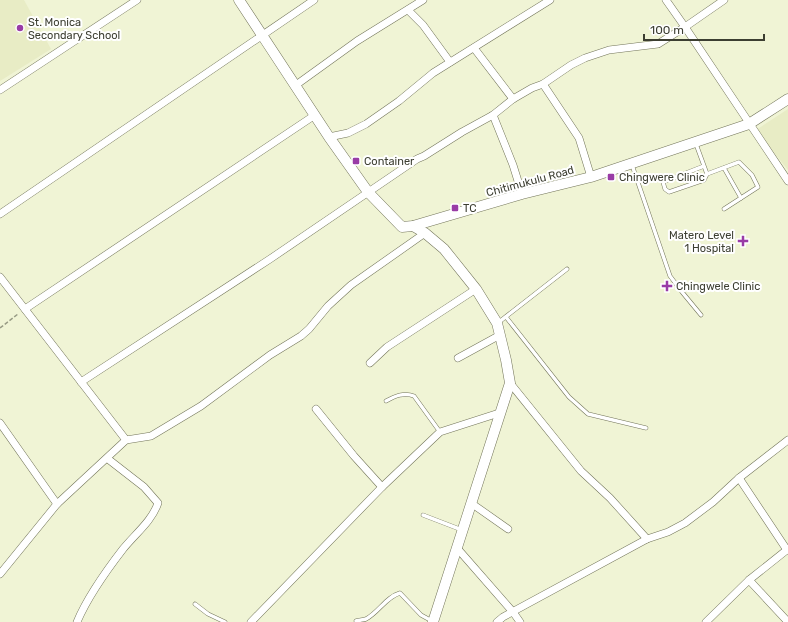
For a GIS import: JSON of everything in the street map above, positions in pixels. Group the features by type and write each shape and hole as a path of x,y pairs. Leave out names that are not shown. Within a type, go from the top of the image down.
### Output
{"street":[{"path":"0,90 137,0"},
{"path":"239,0 329,137 368,192 402,227 413,226 425,233 444,249 476,289 497,323 510,383 581,471 610,498 647,539"},
{"path":"0,214 314,0"},
{"path":"296,85 357,41 423,0"},
{"path":"329,137 348,133 366,124 450,62 550,0"},
{"path":"666,0 788,181"},
{"path":"81,382 257,267 417,159 493,115 512,99 543,84 571,65 585,58 609,50 658,44 724,0"},
{"path":"408,10 423,25 450,62"},
{"path":"474,48 512,99"},
{"path":"543,84 579,138 590,177"},
{"name":"Chitimukulu Road","path":"413,226 632,164 749,124 788,99"},
{"path":"25,309 315,115"},
{"path":"493,115 513,166 522,194"},
{"path":"0,574 57,504 108,459 126,440 151,436 201,406 270,355 301,336 328,306 351,285 425,233"},
{"path":"0,277 126,440"},
{"path":"370,362 387,347 476,289"},
{"path":"458,358 500,335"},
{"path":"433,622 510,383"},
{"path":"316,409 354,456 382,486"},
{"path":"251,622 382,486 440,432 500,413"},
{"path":"0,423 57,504"},
{"path":"497,622 647,539 668,532 685,523 713,502 739,478 788,440"},
{"path":"77,622 98,584 123,550 155,513 158,503 144,487 108,459"},
{"path":"706,622 749,580 787,549 739,478"},
{"path":"471,503 508,529"},
{"path":"457,548 520,622"},
{"path":"749,580 788,622"}],"lane":[{"path":"696,142 707,174"},
{"path":"704,166 667,180 663,182 663,185 669,192 704,180 707,174 739,162 752,176 758,187 724,209"},
{"path":"632,164 670,276 702,315"},
{"path":"724,168 741,198"},
{"path":"497,323 568,269"},
{"path":"506,317 569,397 588,414 646,428"},
{"path":"386,401 398,395 409,394 414,396 440,432"},
{"path":"423,515 463,530"},
{"path":"356,621 366,619 394,595 400,593 422,615 433,622"},
{"path":"195,604 208,614 225,622"}],"path":[{"path":"0,328 25,309"}],"shaded area":[{"name":"St. Monica Secondary School","path":"0,0 24,0 51,49 0,81"},
{"path":"788,109 788,170 756,130"}],"place":[{"name":"St. Monica Secondary School","path":"20,28"},
{"name":"Container","path":"356,161"},
{"name":"Chingwere Clinic","path":"611,177"},
{"name":"TC","path":"455,208"},
{"name":"Matero Level 1 Hospital","path":"743,241"},
{"name":"Chingwele Clinic","path":"667,286"}]}
